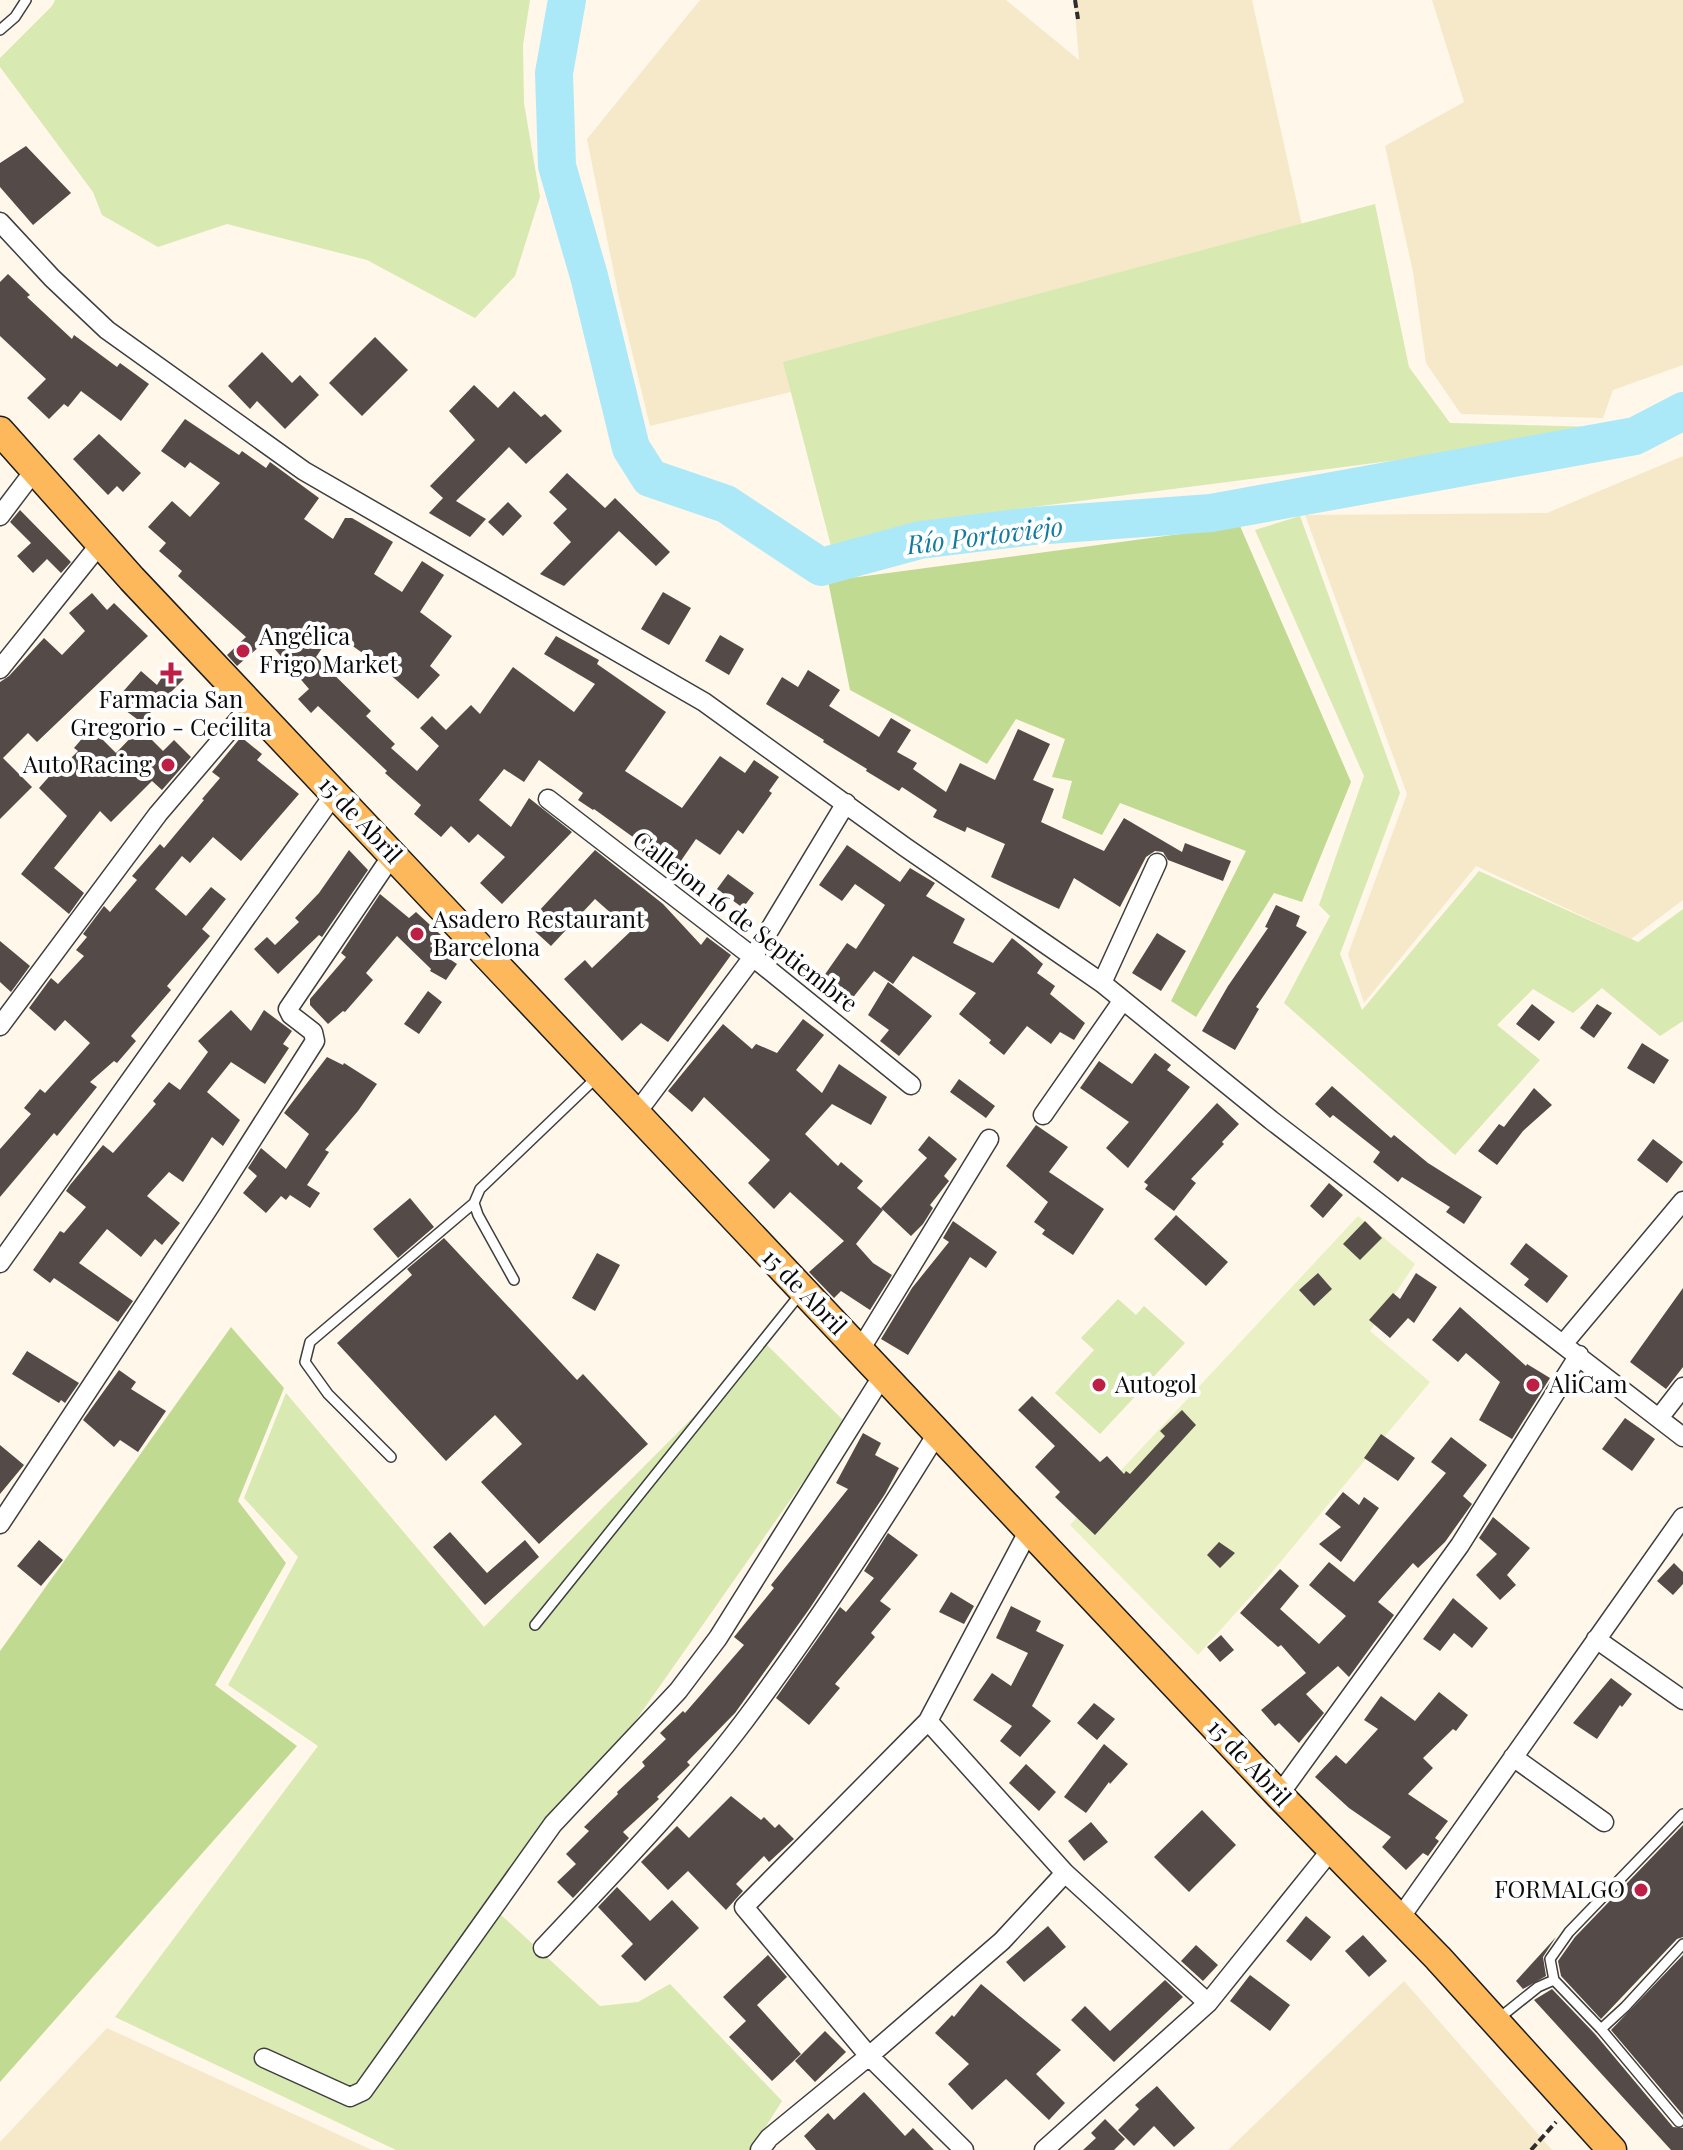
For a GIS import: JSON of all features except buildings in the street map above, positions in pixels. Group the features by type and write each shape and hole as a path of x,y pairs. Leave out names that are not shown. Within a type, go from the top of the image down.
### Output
{"main road":[{"name":"15 de Abril","path":"0,431 100,544 598,1076 1331,1850 1400,1918 1612,2150"}],"street":[{"path":"0,222 52,278 107,330 304,471 704,702 1102,983 1271,1120 1683,1437"},
{"path":"0,516 34,471"},
{"path":"0,669 100,544"},
{"path":"0,1026 158,814 251,705"},
{"path":"0,1263 335,793"},
{"name":"Callejon 16 de Septiembre","path":"548,799 753,957 911,1085"},
{"path":"635,1115 753,957 846,803"},
{"path":"0,1524 315,1041 313,1032 288,1009 393,854"},
{"path":"1102,983 1157,863"},
{"path":"1043,1115 1123,1000"},
{"path":"860,1350 989,1139"},
{"path":"1564,1343 1683,1201"},
{"path":"1279,1795 1460,1545 1579,1355"},
{"path":"264,2058 350,2097 363,2091 553,1824 678,1691 718,1638 883,1375"},
{"path":"1659,1418 1683,1387"},
{"path":"543,1948 656,1826 744,1721 885,1518 938,1432"},
{"path":"1400,1918 1596,1639 1676,1541 1683,1517"},
{"path":"964,2150 869,2056 744,1907 928,1721 1029,1530"},
{"path":"1596,1639 1683,1700"},
{"path":"928,1721 1065,1873 1208,2003"},
{"path":"1513,1757 1604,1822"},
{"path":"1044,2150 1208,2003 1331,1850"},
{"path":"760,2150 769,2138 1002,1941 1065,1873"}],"lane":[{"path":"0,30 15,17 26,0"},
{"path":"391,1457 328,1394 305,1362 310,1342 474,1203 480,1189 598,1076"},
{"path":"474,1203 514,1280"},
{"path":"535,1625 803,1290"},
{"path":"1679,2122 1601,2029 1554,1980 1550,1959 1569,1932 1683,1814"},
{"path":"1601,2029 1683,1944"},
{"path":"1495,2021 1538,1987 1554,1980"}],"path":[{"path":"1075,0 1078,19"},
{"path":"1531,2150 1570,2105"}],"shaded area":[{"path":"700,0 1006,0 1079,60 1074,0 1252,0 1311,266 650,426 619,298 587,139"},
{"path":"1432,0 1683,0 1683,365 1613,390 1603,418 1461,414 1426,363 1413,272 1385,146 1464,102"},
{"path":"1683,456 1683,900 1631,939 1476,866 1364,1003 1348,954 1407,794 1305,515 1547,513"},
{"path":"1404,1981 1552,2150 1228,2150"},
{"path":"107,2028 372,2150 0,2150 0,2142"}],"green space":[{"path":"55,0 530,0 523,45 524,103 540,197 515,276 475,318 367,260 227,224 158,247 102,215 93,192 0,67 0,58"},
{"path":"1375,204 1409,367 1450,423 1597,427 1444,454 1025,508 831,546 783,362"},
{"path":"1300,516 1400,793 1340,954 1362,1010 1479,871 1638,942 1683,909 1683,1021 1660,1036 1602,988 1573,1013 1533,989 1497,1025 1540,1060 1455,1155 1284,1003 1330,916 1319,905 1364,776 1255,530"},
{"path":"1240,526 1351,782 1302,902 1274,893 1196,1017 1171,1001 1246,851 1120,803 1102,835 1062,818 1072,781 1052,777 1065,739 1016,719 987,764 850,690 828,581"},
{"path":"1358,1216 1415,1264 1370,1331 1430,1382 1267,1578 1198,1655 1070,1525"},
{"path":"1118,1299 1136,1315 1144,1306 1185,1343 1100,1434 1055,1393 1094,1350 1081,1338"},
{"path":"231,1327 284,1388 238,1501 286,1563 215,1685 297,1746 0,2082 0,1651"},
{"path":"766,1344 845,1422 500,1914 600,2006 638,2002 670,1984 782,2101 751,2150 396,2150 115,2017 318,1746 228,1685 298,1557 244,1498 286,1393 484,1627"}],"waterway":[{"name":"Río Portoviejo","path":"567,0 554,73 557,166 589,276 631,448 650,478 726,504 821,567 920,540 1034,526 1211,513 1635,436 1683,411"}],"place":[{"name":"Angélica Frigo Market","path":"243,651"},
{"name":"Farmacia San Gregorio - Cecilita","path":"171,673"},
{"name":"Auto Racing","path":"168,765"},
{"name":"Asadero Restaurant Barcelona","path":"417,934"},
{"name":"Autogol","path":"1099,1385"},
{"name":"AliCam","path":"1533,1385"},
{"name":"FORMALGO","path":"1641,1890"}]}
